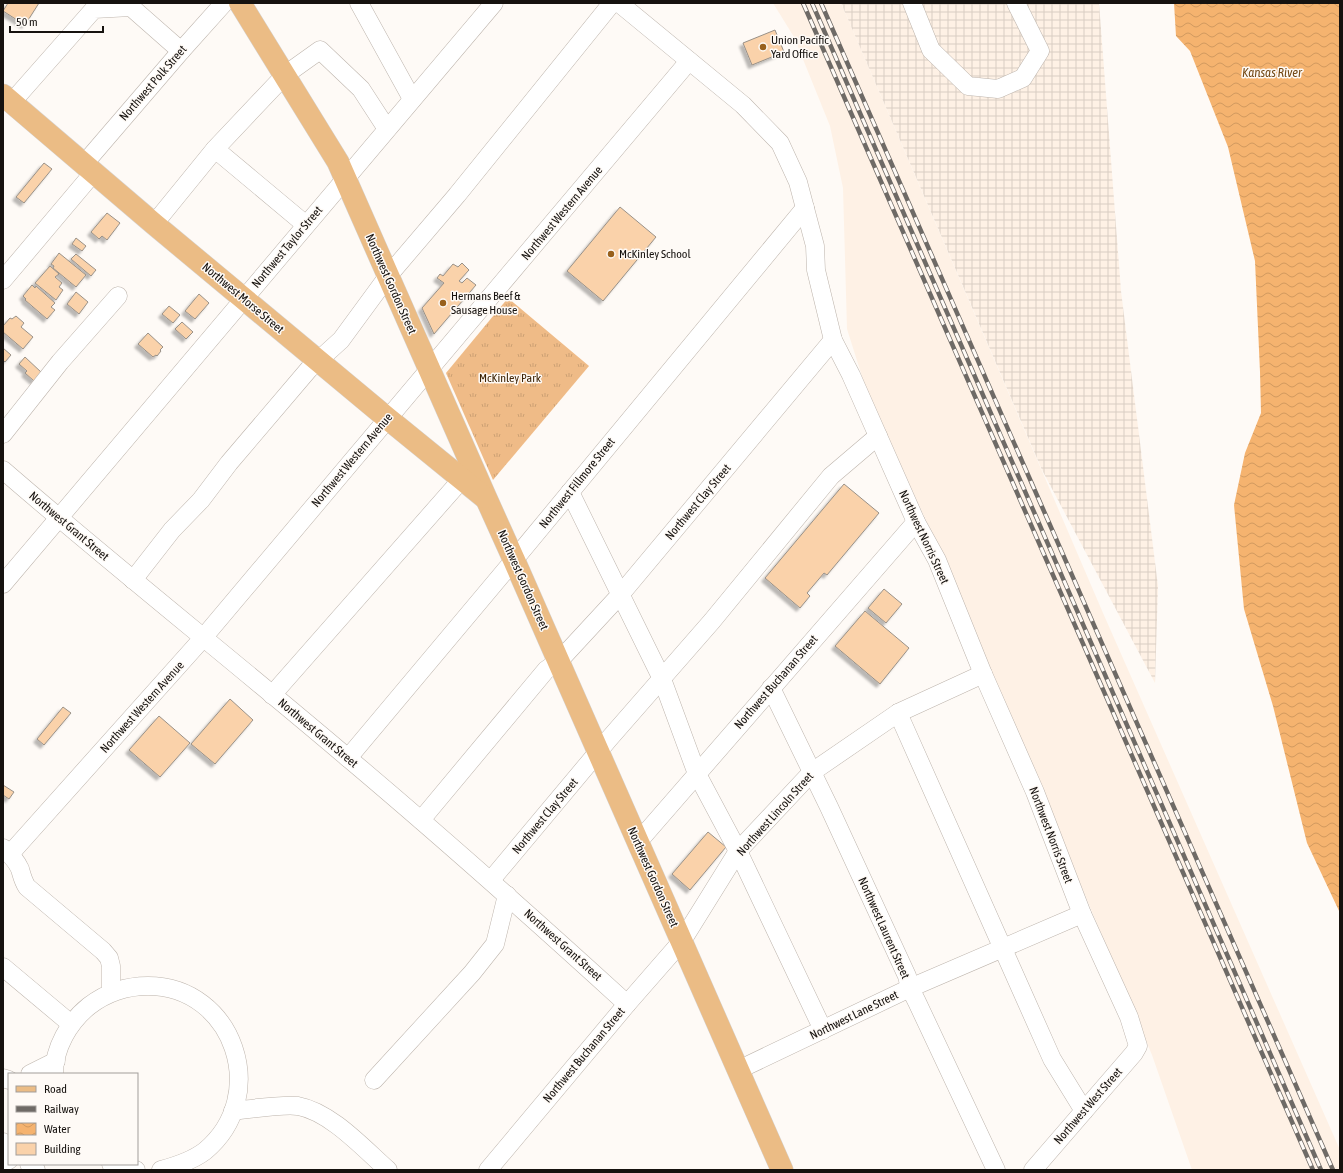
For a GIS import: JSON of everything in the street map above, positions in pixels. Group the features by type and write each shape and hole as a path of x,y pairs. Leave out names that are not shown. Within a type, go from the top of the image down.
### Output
{"main road":[{"name":"Northwest Gordon Street","path":"240,3 338,162 782,1170"},
{"name":"Northwest Morse Street","path":"7,98 154,224 462,480 486,498"}],"street":[{"name":"Northwest Polk Street","path":"3,280 181,50 224,3"},
{"path":"359,3 412,98"},
{"name":"Northwest Taylor Street","path":"3,584 412,98 494,3"},
{"path":"133,580 172,530 201,500 229,463 318,360 340,340 388,276 457,195 612,3"},
{"path":"619,3 689,61"},
{"path":"912,3 932,50 952,71 968,86 998,89 1023,78 1040,51 1016,3"},
{"path":"7,98 94,9 131,7 181,50"},
{"path":"154,224 216,149 285,75 320,50 361,88 387,129"},
{"name":"Northwest Norris Street","path":"689,61 743,105 780,143 798,182 804,208 816,246 816,270 832,340 851,376 916,522 937,560 983,674 1035,792 1082,914 1129,1017 1136,1039"},
{"name":"Northwest Western Avenue","path":"7,851 204,638 387,418 430,371 689,61"},
{"path":"216,149 306,225"},
{"name":"Northwest Fillmore Street","path":"348,758 514,560 804,208"},
{"path":"3,434 60,362 118,296"},
{"name":"Northwest Clay Street","path":"421,820 546,670 559,661 620,595 832,340"},
{"name":"Northwest Clay Street","path":"490,880 608,740 712,621 831,476 878,436"},
{"name":"Northwest Grant Street","path":"3,470 421,820 507,895 627,1004"},
{"path":"272,695 462,480"},
{"path":"570,492 662,679 697,774 738,851 823,1030"},
{"name":"Northwest Buchanan Street","path":"638,842 916,522"},
{"name":"Northwest Lincoln Street","path":"682,941 738,851 812,772 898,713 983,674"},
{"name":"Northwest Laurent Street","path":"771,688 829,807 907,976 910,988 996,1170"},
{"path":"898,713 1052,1059 1084,1111"},
{"path":"7,851 17,864 22,879 28,887 109,958 111,966 111,992"},
{"path":"374,1080 472,973 495,944 507,895"},
{"name":"Northwest Lane Street","path":"738,1070 910,988 1082,914"},
{"name":"Northwest Buchanan Street","path":"488,1170 627,1004 682,941"},
{"path":"3,967 71,1024"},
{"path":"34,1073 55,1067 61,1043 71,1024 83,1011 97,1000 111,992 138,986 165,987 189,996 212,1012 232,1042 237,1058 239,1076 238,1094 233,1111 216,1140 204,1151 191,1160 161,1170"},
{"name":"Northwest West Street","path":"1033,1170 1134,1053 1138,1046 1136,1039"},
{"path":"233,1111 298,1106 314,1111 333,1122 388,1170"},
{"path":"115,1165 136,1170"}],"shaded area":[{"path":"773,3 841,3 1103,613 1340,1150 1340,1170 1192,1170 1152,1055 950,573 866,389 847,329 843,188 830,126 794,37"},
{"path":"841,3 1099,3 1121,291 1158,586 1155,683 1042,470"}],"green space":[{"name":"McKinley Park","path":"508,298 589,366 493,480 446,373"}],"water":[{"name":"Kansas River","path":"1174,3 1340,3 1340,913 1307,843 1273,706 1244,609 1234,505 1245,453 1261,413 1255,261 1228,147 1190,51 1176,36"}],"building":[{"path":"8,3 39,3 25,25 3,11"},
{"name":"Union Pacific Yard Office","path":"775,30 784,52 752,65 743,43"},
{"path":"44,163 52,169 24,203 16,197"},
{"name":"McKinley School","path":"620,207 656,237 603,301 567,271"},
{"path":"107,213 120,223 107,240 102,236 99,239 91,232"},
{"path":"76,238 86,246 82,251 72,244"},
{"path":"59,253 86,275 76,287 53,268 54,266 51,264"},
{"path":"76,254 96,270 91,276 71,259"},
{"path":"462,263 469,270 459,281 462,283 467,278 476,285 434,334 422,308 444,283 437,278 440,274 443,276 453,264 458,267"},
{"path":"50,266 59,274 55,277 62,283 59,287 63,290 56,300 35,283"},
{"path":"32,285 35,288 36,286 55,303 51,307 55,310 47,319 25,300 26,299 23,296"},
{"path":"76,292 88,302 79,314 67,304"},
{"path":"199,294 209,303 195,319 185,311"},
{"path":"169,306 180,315 173,323 162,314"},
{"path":"16,316 24,323 21,327 33,337 23,349 3,332 3,326 10,318 12,319"},
{"path":"182,322 193,332 186,339 175,329"},
{"path":"148,333 163,347 157,356 156,355 153,357 138,344"},
{"path":"3,348 11,355 5,362 3,360"},
{"path":"25,357 42,373 34,381 25,373 27,371 19,364"},
{"path":"844,484 879,513 827,575 824,573 807,593 810,596 800,608 765,578"},
{"path":"884,589 902,604 886,623 868,608"},
{"path":"865,611 909,648 880,684 835,646"},
{"path":"230,699 253,720 215,764 191,744"},
{"path":"63,707 71,713 44,745 37,739"},
{"path":"159,716 190,743 160,777 129,750"},
{"path":"3,785 14,792 9,799 3,795"},
{"path":"708,832 726,847 690,890 672,874"}],"railway":[{"path":"803,3 1313,1170"},
{"path":"812,3 1321,1170"},
{"path":"821,3 1333,1170"}],"place":[{"name":"Union Pacific Yard Office","path":"763,47"},
{"name":"McKinley School","path":"611,254"},
{"name":"Hermans Beef & Sausage House","path":"443,303"}]}
